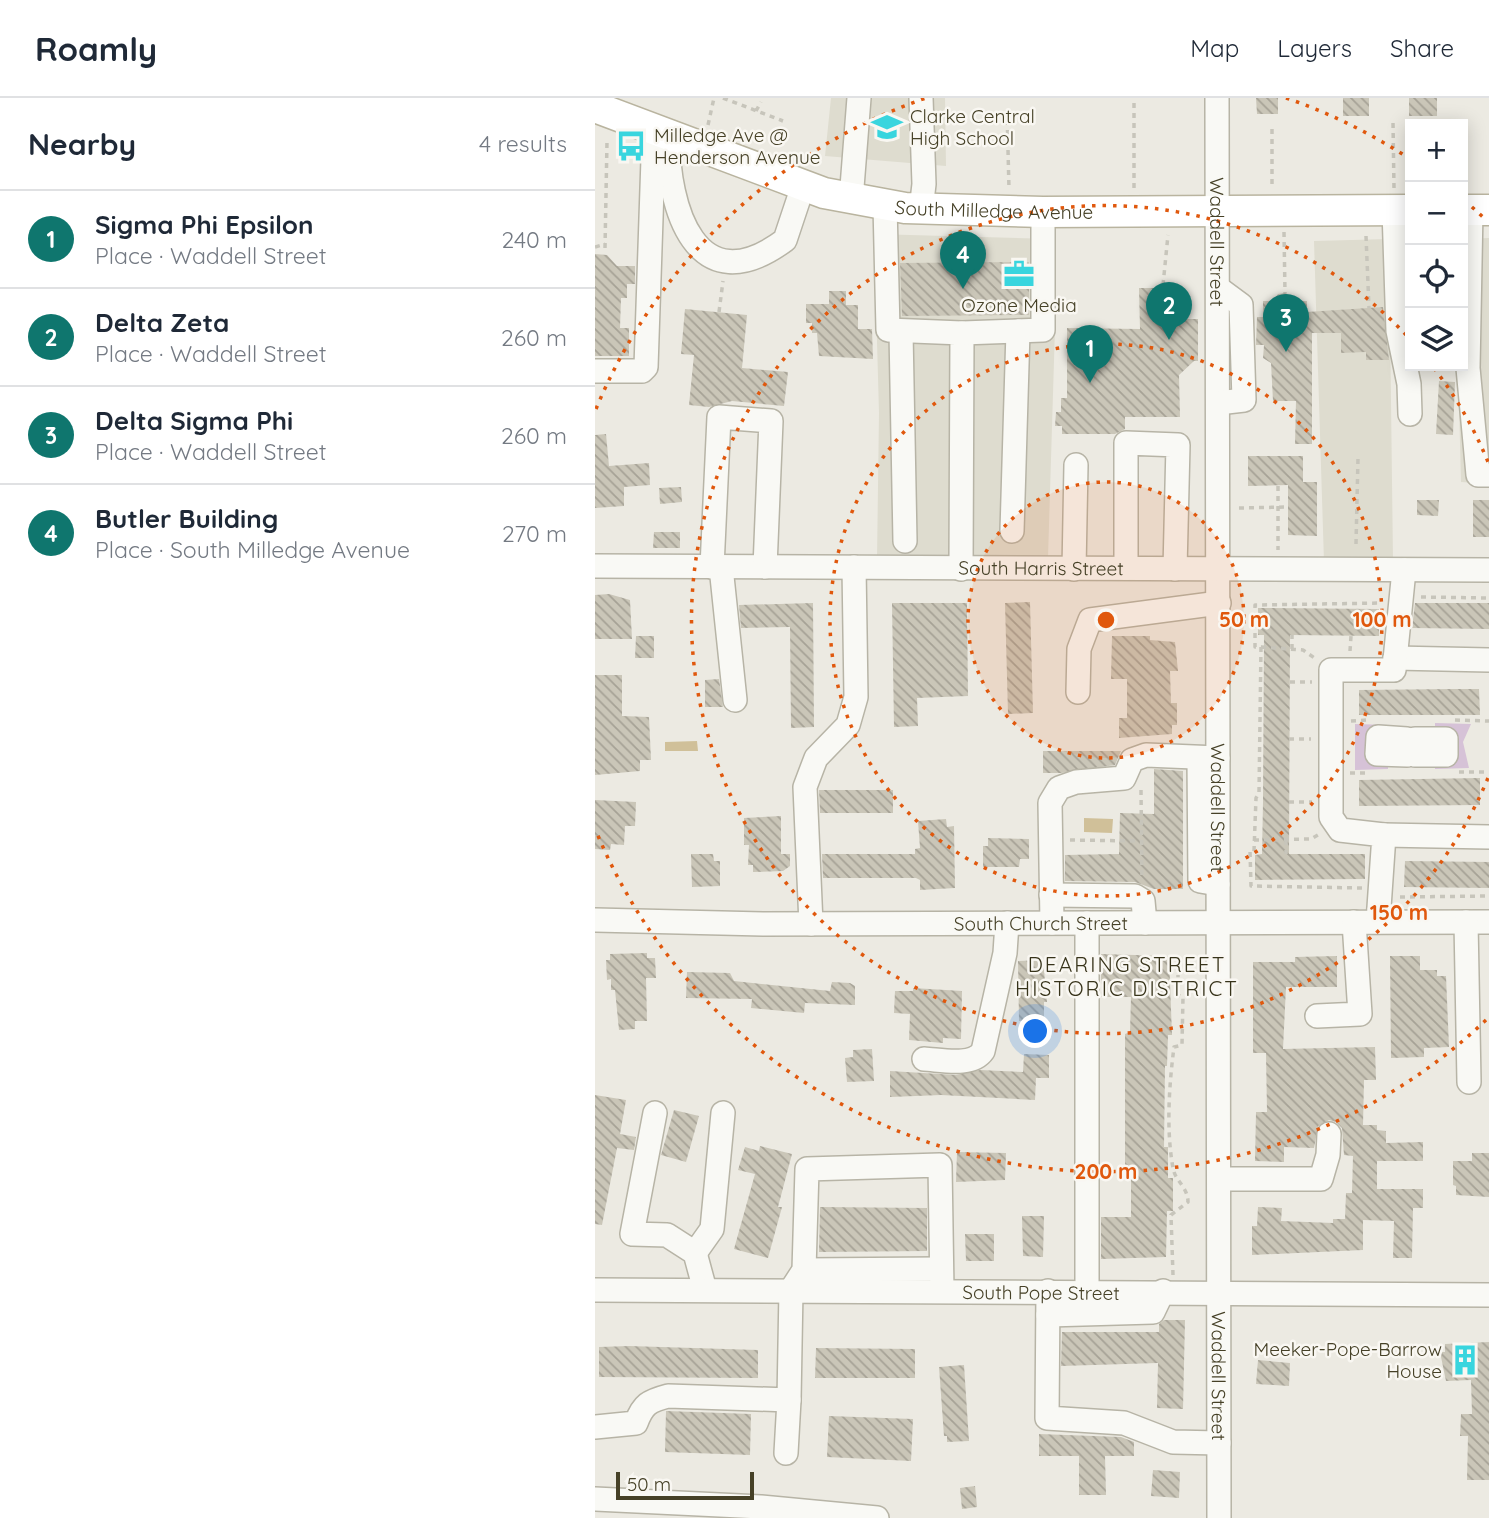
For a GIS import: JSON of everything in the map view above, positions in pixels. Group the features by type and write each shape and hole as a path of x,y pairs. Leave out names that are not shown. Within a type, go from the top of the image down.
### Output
{"main road":[{"name":"South Milledge Avenue","path":"606,111 803,186 852,200 921,210 1218,212 1400,204"}],"street":[{"path":"852,200 859,98"},
{"path":"921,98 924,184 921,210"},
{"name":"Waddell Street","path":"1217,98 1219,603 1209,758 1218,884 1219,1518"},
{"path":"661,132 685,232 699,250 726,261 760,255 785,240 803,186"},
{"path":"595,371 642,371 646,367 661,132"},
{"path":"1400,204 1398,331 1409,384 1410,414"},
{"path":"885,205 888,330 897,333 1043,330 1043,212"},
{"path":"1474,210 1468,368 1482,424 1475,467 1478,475 1489,475"},
{"path":"1218,288 1241,304 1248,344 1244,400 1219,403"},
{"path":"1011,531 1018,331"},
{"path":"961,332 961,569"},
{"path":"897,333 905,541"},
{"path":"1218,337 1248,344"},
{"path":"735,700 716,567 719,417 771,421 765,567"},
{"path":"1126,568 1126,443 1178,445 1175,569"},
{"path":"1074,569 1076,465"},
{"name":"South Harris Street","path":"595,566 1489,570"},
{"path":"811,923 805,788 816,758 848,724 856,697 854,567"},
{"path":"1404,570 1395,670 1331,670 1331,817 1340,830 1384,835 1489,837"},
{"path":"1078,692 1079,649 1090,620 1219,603"},
{"path":"1395,658 1489,660"},
{"path":"1052,923 1050,803 1059,788 1076,782 1123,778 1132,760 1146,755 1209,758"},
{"path":"1378,922 1384,835"},
{"path":"1051,895 1135,896 1140,899 1145,923"},
{"name":"South Church Street","path":"595,920 811,923 1489,922"},
{"path":"1317,1016 1360,1014 1354,922"},
{"path":"1466,922 1469,1082"},
{"path":"924,1059 970,1060 978,1058 983,1051 1005,953 1007,923"},
{"path":"1087,923 1087,1291"},
{"path":"655,1113 632,1234 667,1235 695,1253 705,1290"},
{"path":"695,1253 712,1229 723,1113"},
{"path":"1219,1179 1321,1179 1328,1155 1329,1134"},
{"path":"786,1453 791,1290 804,1270 807,1169 940,1165 941,1280 804,1270"},
{"name":"South Pope Street","path":"595,1290 791,1290 941,1280 1048,1291 1489,1295"},
{"path":"1048,1291 1047,1418 1124,1423 1173,1442 1219,1443"},
{"path":"1048,1315 1153,1312 1163,1291"},
{"path":"595,1427 636,1423 642,1407 649,1401 668,1396 789,1400"},
{"path":"595,1499 761,1507 877,1518"}],"path":[{"path":"706,130 713,98"},
{"path":"723,98 783,121"},
{"path":"1134,98 1134,181"},
{"path":"756,110 761,102"},
{"path":"1007,110 1009,180"},
{"path":"595,247 605,246 606,111"},
{"path":"1392,123 1400,204"},
{"path":"1272,129 1272,191"},
{"path":"1284,230 1285,293"},
{"path":"1163,285 1168,233"},
{"path":"1366,236 1369,308"},
{"path":"719,312 726,261"},
{"path":"1356,544 1358,458"},
{"path":"1278,486 1279,570"},
{"path":"1219,508 1288,507"},
{"path":"1331,670 1303,650 1255,647 1255,605 1350,606 1403,598 1489,598"},
{"path":"1292,635 1292,649"},
{"path":"1261,647 1259,793 1256,802 1254,851 1250,851 1251,886 1366,888 1380,895 1489,897"},
{"path":"1290,682 1297,682"},
{"path":"1443,720 1489,721"},
{"path":"1289,739 1297,739"},
{"path":"1123,778 1141,779 1140,899"},
{"path":"1256,802 1263,802"},
{"path":"1289,802 1295,802"},
{"path":"1254,840 1311,839 1336,824"},
{"path":"1051,827 1063,840 1142,841"},
{"path":"1286,840 1286,854"},
{"path":"1172,1251 1171,1215 1188,1202 1188,1192 1173,1172 1170,1142 1172,1058 1174,1047 1182,1045 1183,997 1178,995 1178,975"}],"shaded area":[{"name":"Clarke Central High School","path":"831,98 945,98 946,166 825,156"},
{"path":"874,234 1054,239 1056,295 1048,558 877,560 879,413"},
{"path":"1489,238 1489,484 1461,482 1458,371 1468,371 1468,239"},
{"path":"1389,239 1393,561 1324,562 1314,241"},
{"path":"1435,723 1471,724 1463,742 1469,768 1435,769"},
{"path":"1355,724 1388,725 1388,769 1355,770"},
{"path":"697,741 698,751 665,751 665,742"},
{"path":"1084,818 1113,819 1112,833 1084,832"}],"building":[{"path":"1256,98 1278,98 1278,114 1257,114"},
{"path":"1343,98 1369,98 1369,116 1343,116"},
{"path":"1409,98 1437,98 1437,116 1409,116"},
{"path":"595,254 607,255 617,266 635,266 635,284 627,284 627,298 621,298 620,328 629,328 629,356 595,356"},
{"path":"1029,262 1029,315 902,316 900,263"},
{"path":"1139,288 1178,288 1178,319 1198,319 1198,361 1194,361 1179,375 1180,417 1125,417 1125,429 1115,434 1062,434 1062,426 1055,426 1056,412 1061,412 1061,398 1067,398 1067,328 1140,329"},
{"path":"829,291 846,291 846,305 858,305 858,329 872,329 873,359 819,356 817,333 812,333 812,323 806,323 806,304 829,304"},
{"path":"1286,293 1297,301 1307,301 1307,312 1383,307 1389,360 1366,360 1366,352 1341,353 1341,333 1312,333 1312,444 1295,444 1296,401 1273,401 1271,363 1263,358 1264,345 1256,345 1257,317 1263,317 1263,301 1273,301 1278,294"},
{"path":"685,309 747,315 742,368 788,372 784,406 732,401 709,407 689,405 694,355 681,354"},
{"path":"1439,381 1455,382 1453,435 1436,434"},
{"path":"606,434 609,466 649,463 650,485 624,487 624,506 595,508 595,435"},
{"path":"1248,456 1303,456 1303,482 1317,482 1317,536 1288,535 1288,485 1248,486"},
{"path":"681,487 682,502 660,504 659,488"},
{"path":"1417,500 1439,500 1438,516 1417,515"},
{"path":"1473,500 1489,500 1489,537 1473,537"},
{"path":"654,532 680,532 680,548 653,548"},
{"path":"609,594 630,600 632,639 595,639 595,595"},
{"path":"1030,602 1033,713 1008,714 1005,603"},
{"path":"813,603 814,727 791,728 790,627 741,628 739,605"},
{"path":"892,603 967,603 968,696 917,698 918,726 894,727"},
{"path":"1415,603 1489,603 1489,629 1412,628"},
{"path":"1258,608 1379,609 1379,636 1290,635 1289,854 1365,854 1365,879 1255,880 1255,855 1262,854 1263,802 1264,635 1258,635"},
{"path":"636,636 654,636 654,658 635,658"},
{"path":"1112,636 1150,636 1150,640 1175,642 1178,671 1170,671 1171,703 1177,703 1177,725 1172,725 1172,734 1119,738 1119,718 1127,718 1127,679 1111,679"},
{"path":"595,675 622,675 622,716 649,717 651,760 640,760 640,771 595,775"},
{"path":"719,679 723,707 705,707 705,680"},
{"path":"1479,689 1480,715 1359,715 1359,690"},
{"path":"1043,751 1121,751 1115,765 1043,773"},
{"path":"1154,769 1183,771 1183,889 1154,889 1135,882 1065,881 1065,855 1119,854 1120,813 1154,814"},
{"path":"1480,778 1480,805 1359,806 1359,780"},
{"path":"819,790 893,790 893,813 820,813"},
{"path":"595,800 636,802 635,826 625,826 624,845 611,844 610,850 595,849"},
{"path":"781,816 781,854 790,854 790,866 783,871 753,872 753,865 748,865 749,845 744,845 744,818"},
{"path":"946,819 947,827 954,826 955,888 920,890 920,880 916,878 823,878 822,854 915,854 915,849 920,848 918,821"},
{"path":"988,838 1029,839 1029,859 1020,859 1019,867 983,867 983,846 988,846"},
{"path":"691,854 713,854 714,861 720,861 720,886 692,887"},
{"path":"1405,861 1489,862 1489,888 1404,887"},
{"path":"647,953 647,958 655,958 656,978 646,978 647,1021 635,1021 635,1029 619,1030 615,990 611,990 611,979 607,980 606,960 610,960 610,954"},
{"path":"1101,954 1169,956 1172,1035 1168,1035 1165,1066 1164,1147 1168,1147 1168,1178 1173,1178 1173,1211 1167,1211 1166,1257 1101,1259 1101,1217 1131,1217 1131,1180 1125,1178 1125,1034 1130,1032 1131,997 1101,997"},
{"path":"1337,956 1337,987 1286,987 1283,1049 1375,1047 1376,1080 1364,1080 1363,1125 1377,1125 1377,1130 1386,1131 1386,1143 1423,1142 1423,1161 1377,1161 1377,1189 1423,1189 1423,1208 1413,1208 1412,1258 1393,1258 1394,1221 1363,1220 1363,1250 1252,1255 1252,1226 1257,1226 1258,1207 1282,1208 1281,1221 1333,1223 1333,1219 1345,1219 1346,1193 1352,1193 1353,1156 1344,1155 1342,1128 1336,1122 1329,1120 1318,1126 1314,1148 1284,1147 1284,1162 1255,1161 1256,1112 1267,1112 1266,1053 1253,1053 1253,962 1295,962 1295,957"},
{"path":"1390,956 1420,956 1420,970 1437,970 1437,976 1446,976 1449,1047 1424,1048 1424,1057 1391,1058"},
{"path":"1043,960 1047,1002 1044,1002 1044,1020 1019,1021 1018,961"},
{"path":"687,972 730,973 734,981 830,991 832,982 850,983 855,986 855,1005 805,1003 804,1013 751,1008 752,999 686,998"},
{"path":"913,988 962,991 961,1039 943,1038 943,1043 909,1040 910,1014 894,1013 895,991 913,991"},
{"path":"872,1049 874,1081 847,1082 845,1058 853,1057 853,1050"},
{"path":"1024,1054 1049,1055 1049,1078 1036,1078 1035,1100 941,1095 890,1097 890,1071 956,1075 980,1070 1023,1072"},
{"path":"595,1095 626,1100 620,1134 636,1137 634,1150 617,1148 602,1225 595,1224"},
{"path":"674,1110 699,1116 686,1162 661,1155"},
{"path":"760,1146 792,1154 778,1207 782,1207 768,1258 734,1249 755,1174 738,1170 745,1147 759,1151"},
{"path":"957,1152 1006,1153 1005,1180 956,1182"},
{"path":"1472,1153 1489,1153 1489,1197 1456,1195 1456,1186 1453,1185 1453,1161 1472,1161"},
{"path":"820,1207 927,1208 927,1251 819,1252"},
{"path":"1022,1216 1044,1216 1043,1257 1023,1256"},
{"path":"965,1234 994,1234 994,1261 966,1261"},
{"path":"1164,1320 1185,1320 1183,1409 1157,1408 1158,1363 1061,1366 1062,1332 1159,1332 1159,1324"},
{"path":"1489,1342 1489,1480 1467,1480 1468,1436 1460,1436 1461,1414 1472,1414 1471,1380 1446,1381 1440,1352 1445,1352 1445,1344"},
{"path":"599,1347 758,1350 758,1378 599,1377"},
{"path":"816,1348 915,1349 915,1378 815,1378"},
{"path":"1258,1360 1290,1363 1289,1386 1256,1384"},
{"path":"964,1365 969,1441 947,1442 947,1436 944,1436 939,1367"},
{"path":"666,1411 751,1414 750,1455 665,1452"},
{"path":"829,1416 913,1419 911,1461 827,1457"},
{"path":"1039,1434 1121,1437 1134,1442 1134,1456 1105,1456 1106,1495 1079,1495 1079,1456 1039,1456"},
{"path":"1153,1470 1180,1472 1179,1498 1151,1496"},
{"path":"975,1486 977,1507 962,1509 960,1488"}],"place":[{"name":"Clarke Central High School","path":"887,127"},
{"name":"Milledge Ave @ Henderson Avenue","path":"631,146"},
{"name":"Ozone Media","path":"1019,274"},
{"name":"Butler Building","path":"963,289"},
{"name":"Delta Zeta","path":"1169,340"},
{"name":"Delta Sigma Phi","path":"1286,352"},
{"name":"Sigma Phi Epsilon","path":"1090,383"},
{"name":"Meeker-Pope-Barrow House","path":"1465,1360"}],"district":[{"name":"DEARING STREET HISTORIC DISTRICT","path":"1127,977"}]}
